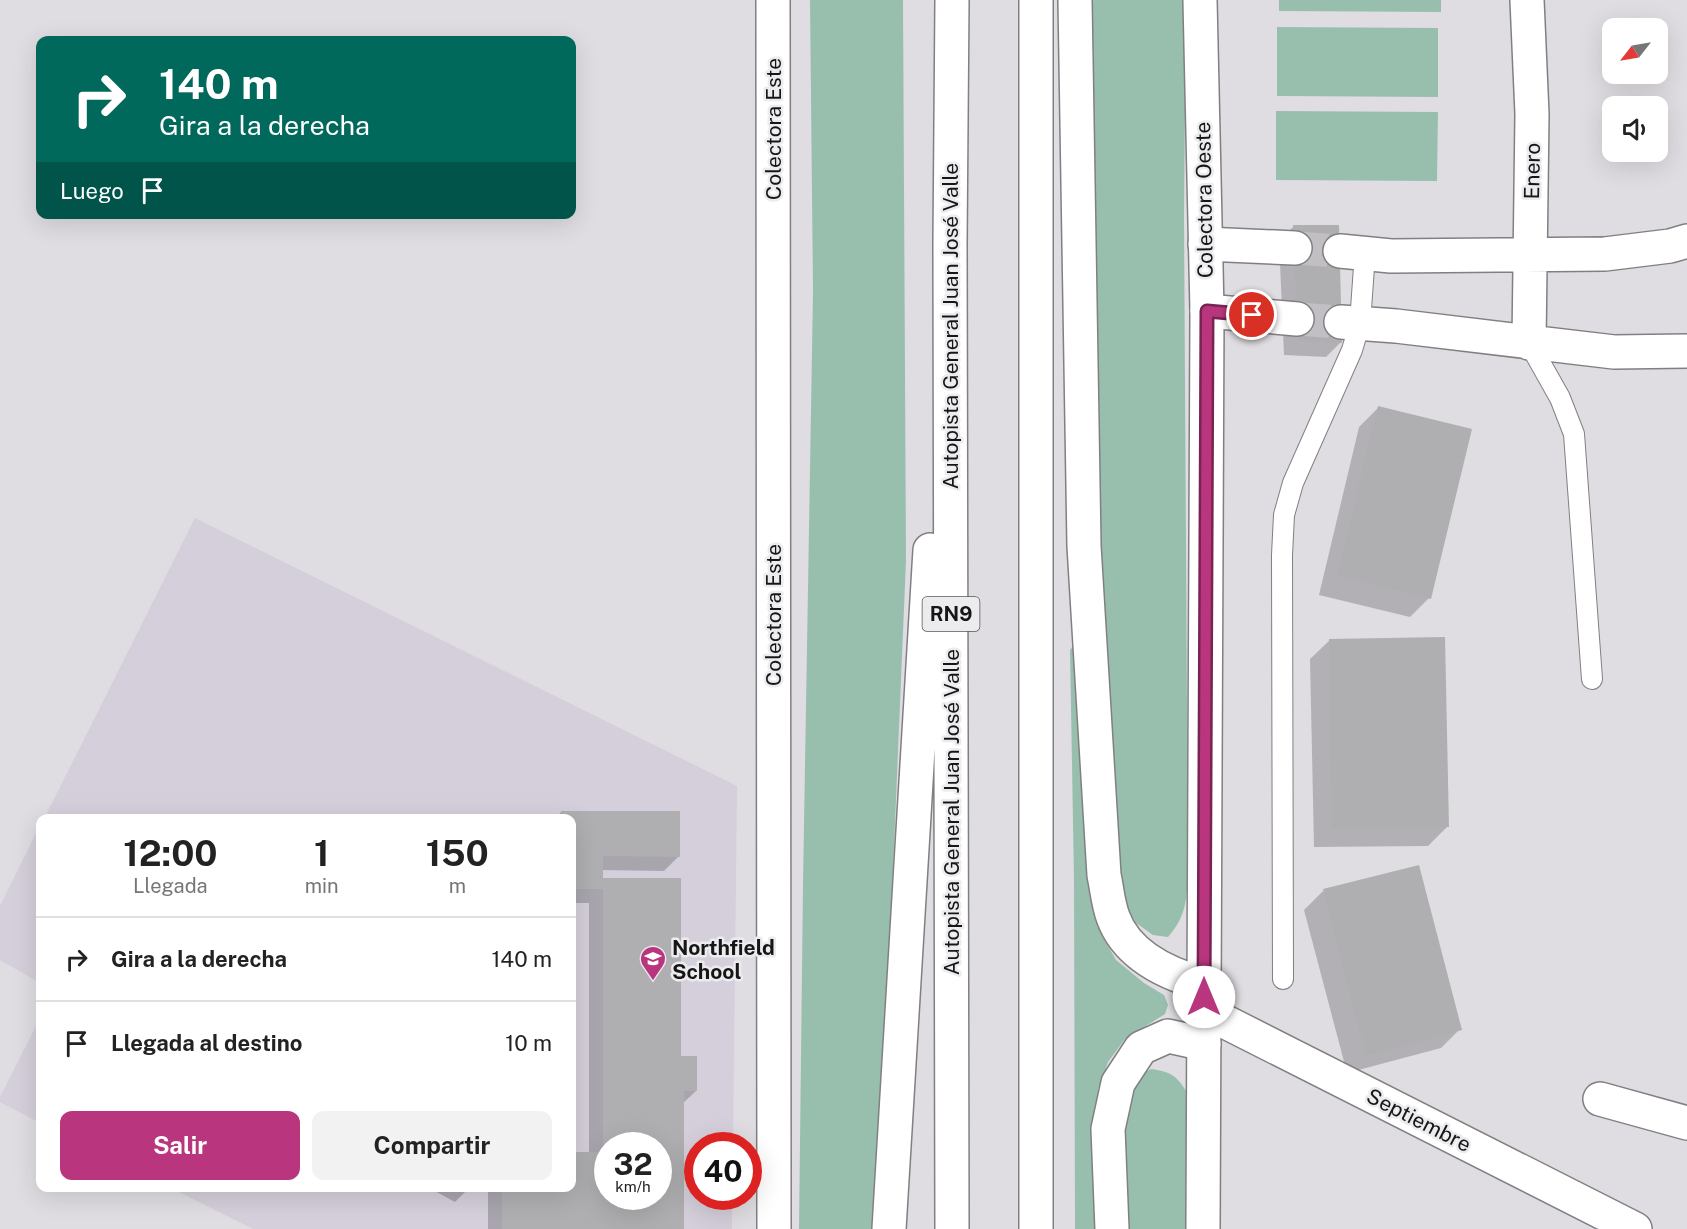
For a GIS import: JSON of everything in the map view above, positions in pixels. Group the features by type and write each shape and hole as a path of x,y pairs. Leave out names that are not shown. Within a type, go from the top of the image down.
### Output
{"main road":[{"name":"Colectora Este","path":"773,0 774,1229"},
{"name":"Autopista General Juan José Valle","path":"952,0 950,243 952,1229"},
{"path":"1036,0 1036,1229"},
{"name":"Septiembre","path":"1075,0 1083,546 1104,875 1113,917 1125,940 1154,964 1183,978 1204,997 1635,1229"},
{"name":"Colectora Oeste","path":"1200,0 1207,311 1203,1229"},
{"name":"Enero","path":"1527,0 1532,114 1529,343"},
{"path":"1352,252 1392,256 1605,255 1670,246 1687,241"},
{"path":"889,1229 950,243"},
{"path":"1205,244 1295,248"},
{"path":"1207,311 1297,319"},
{"path":"1351,323 1396,326 1614,352 1687,351"},
{"path":"1112,1229 1108,1129 1118,1083 1141,1048 1168,1036 1204,1044"},
{"path":"1600,1099 1687,1123"}],"lane":[{"path":"1283,979 1282,555 1284,515 1293,483 1352,350 1352,252"},
{"path":"1529,343 1560,398 1574,434 1592,679"}],"shaded area":[{"name":"Northfield School","path":"195,518 737,786 733,1132 684,1132 684,1210 732,1210 732,1229 253,1229 179,1192 576,1192 576,814 47,814"},
{"path":"36,833 36,981 0,960 0,906"},
{"path":"36,1026 36,1121 0,1102 0,1097"}],"green space":[{"path":"810,0 903,0 906,561 890,943 873,1229 799,1229 813,292"},
{"path":"1091,0 1186,0 1184,216 1188,876 1182,916 1168,937 1153,935 1136,923 1122,900 1097,619"},
{"path":"1279,0 1441,0 1441,12 1279,11"},
{"path":"1277,27 1438,28 1438,97 1277,96"},
{"path":"1276,111 1438,112 1437,181 1276,180"},
{"path":"1078,639 1098,909 1104,939 1116,960 1144,983 1164,995 1168,1005 1165,1014 1125,1039 1108,1062 1098,1090 1096,1160 1098,1229 1075,1229 1074,880 1070,650"},
{"path":"1151,1069 1174,1076 1189,1096 1188,1229 1121,1229 1124,1099 1136,1078"}],"building":[{"path":"1293,225 1339,225 1342,343 1298,341"},
{"path":"1378,406 1472,429 1431,599 1337,576"},
{"path":"1445,637 1449,827 1332,829 1329,639"},
{"path":"561,811 680,811 680,857 603,856 603,878 681,878 681,1056 697,1056 697,1091 684,1091 684,1229 502,1229 502,1192 576,1192 576,1152 594,1152 594,1210 672,1210 672,1132 603,1132 603,889 576,889 576,814 561,814"},
{"path":"1419,865 1462,1030 1366,1055 1323,889"}],"tunnel":[{"path":"1295,248 1340,251"},
{"path":"1297,319 1341,322"}],"place":[{"name":"Northfield School","path":"653,982"}],"route":[{"path":"1204,997 1207,311 1252,315"}]}
